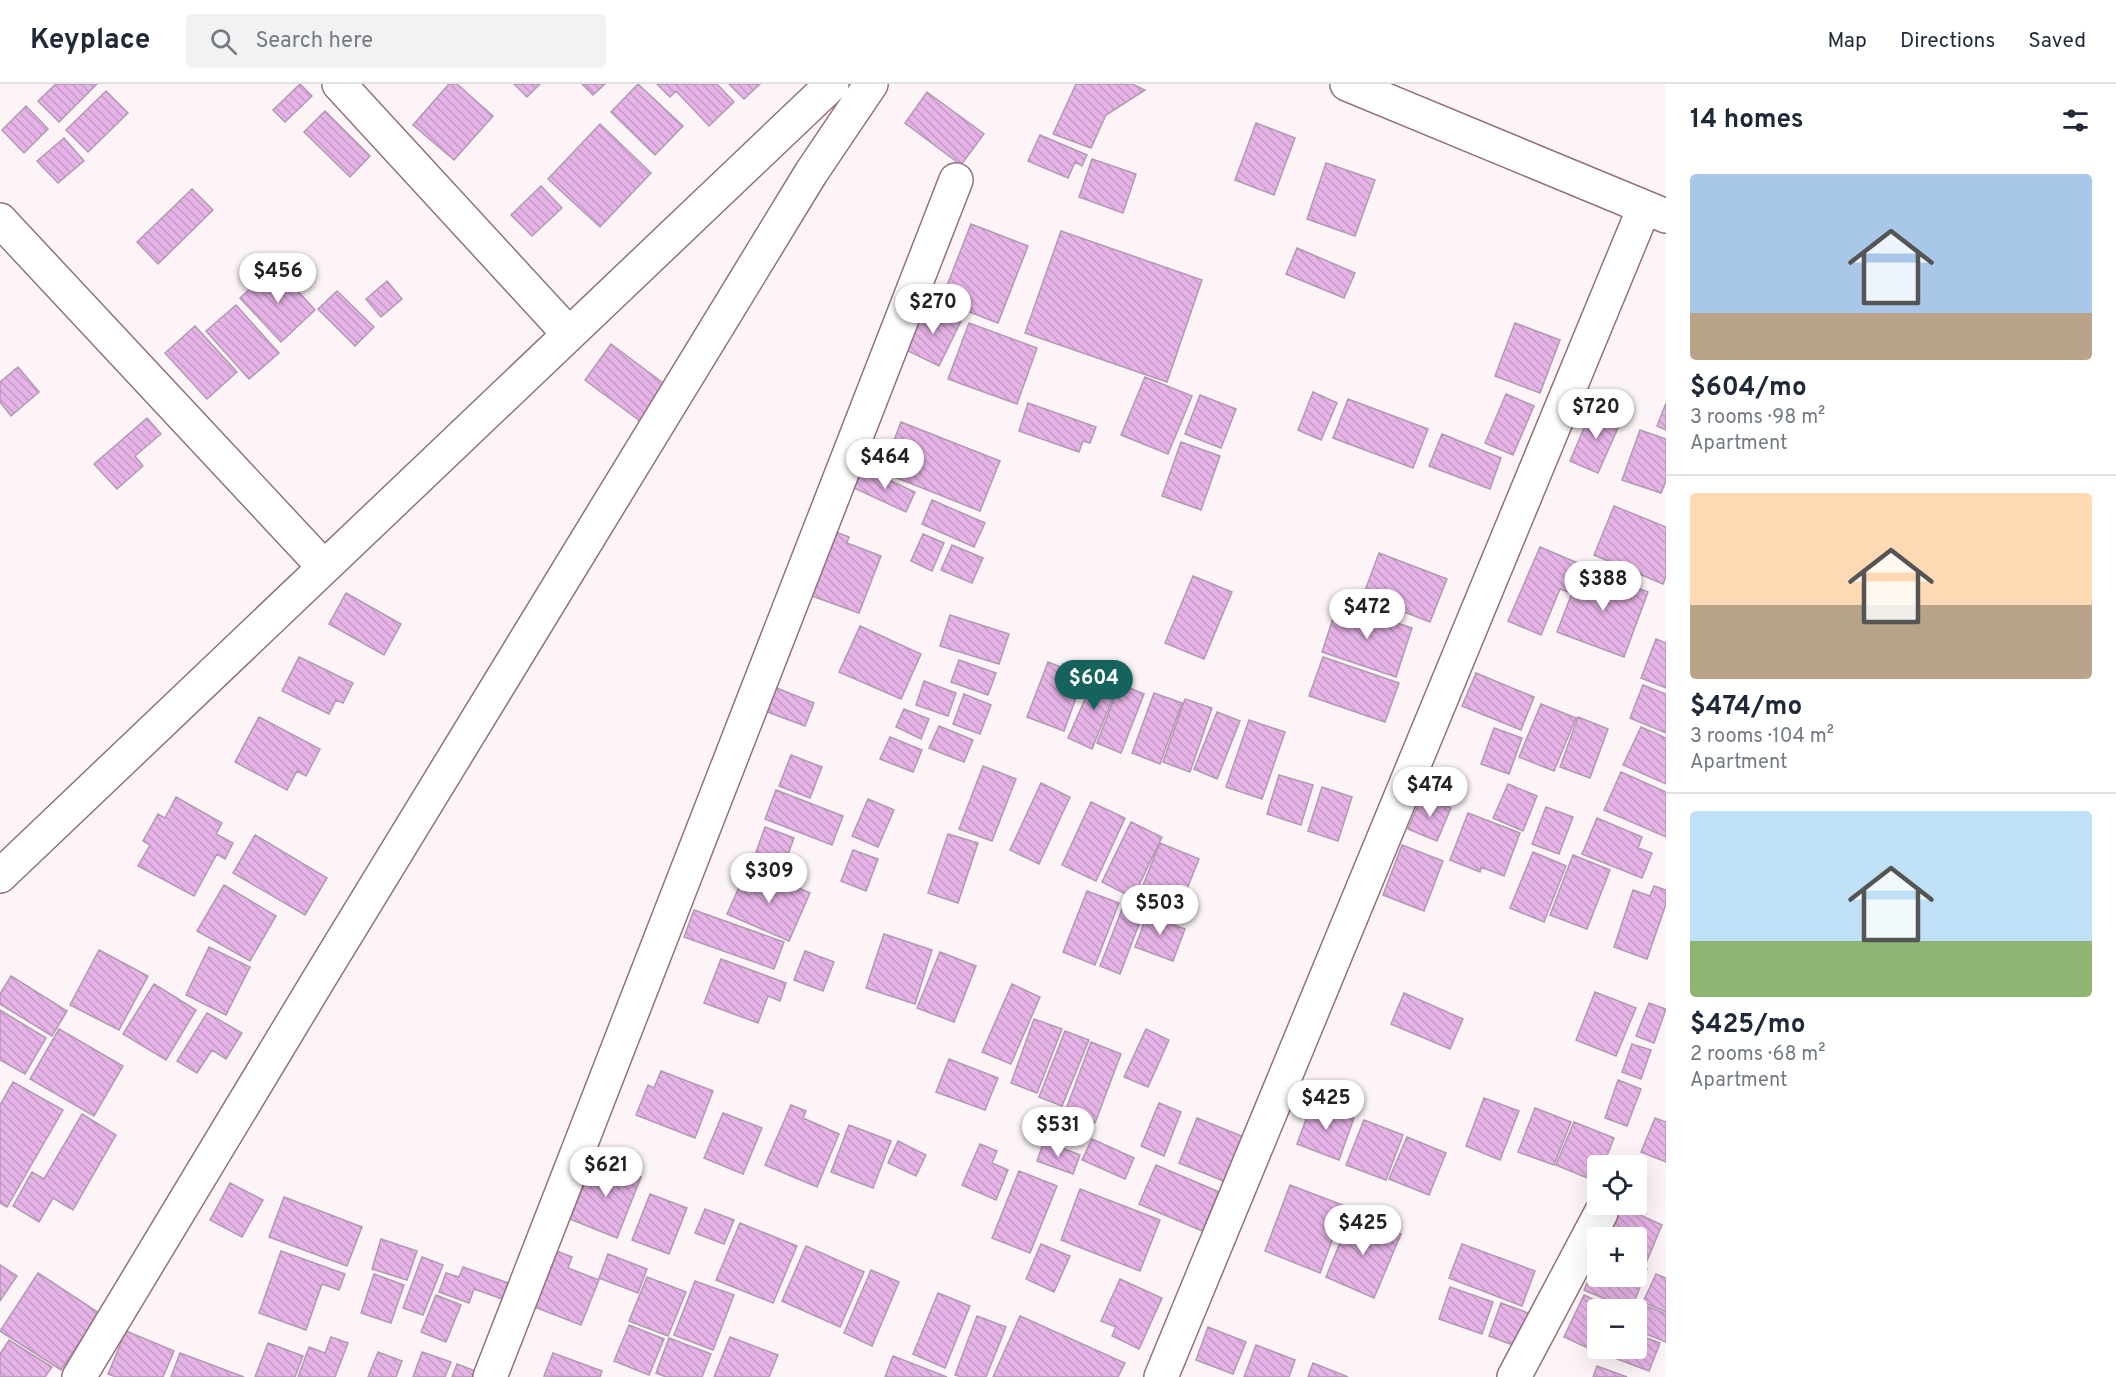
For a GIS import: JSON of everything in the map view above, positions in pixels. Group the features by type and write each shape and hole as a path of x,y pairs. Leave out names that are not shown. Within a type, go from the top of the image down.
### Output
{"street":[{"path":"339,84 569,334"},
{"path":"79,1377 811,173 871,84"},
{"path":"1161,1377 1655,212 1347,84"},
{"path":"0,876 569,334 816,89"},
{"path":"490,1377 956,180"},
{"path":"0,220 324,567"},
{"path":"1514,1377 1600,1215"}],"building":[{"path":"56,84 97,84 59,122 38,101"},
{"path":"300,84 312,96 285,122 273,110"},
{"path":"449,84 457,84 493,116 454,160 413,125"},
{"path":"514,84 540,84 527,97"},
{"path":"582,84 605,84 593,95"},
{"path":"638,84 683,126 655,155 611,112"},
{"path":"657,84 717,84 734,102 709,126 676,91 670,97"},
{"path":"729,84 760,84 744,99"},
{"path":"1076,84 1132,84 1145,90 1106,115 1091,148 1053,134"},
{"path":"106,91 128,113 88,152 66,130"},
{"path":"927,92 984,134 961,165 905,123"},
{"path":"26,106 48,129 24,153 2,130"},
{"path":"325,111 370,156 350,177 304,132"},
{"path":"1256,123 1295,138 1274,195 1235,180"},
{"path":"600,124 651,173 600,227 548,179"},
{"path":"1040,135 1087,155 1082,166 1075,162 1068,178 1028,161"},
{"path":"64,138 84,161 58,183 37,161"},
{"path":"1092,159 1136,174 1123,213 1079,197"},
{"path":"1326,163 1375,180 1355,236 1307,219"},
{"path":"541,186 562,208 532,236 511,215"},
{"path":"192,189 213,210 158,264 137,242"},
{"path":"971,224 1028,246 998,323 941,301"},
{"path":"1061,231 1202,280 1167,382 1025,333"},
{"path":"1297,248 1355,273 1344,298 1286,274"},
{"path":"275,266 315,310 281,342 240,298"},
{"path":"387,281 402,299 381,317 366,299"},
{"path":"337,291 374,327 355,346 318,309"},
{"path":"236,305 279,353 249,379 206,331"},
{"path":"927,305 961,321 939,366 906,350"},
{"path":"969,323 1037,348 1017,404 948,379"},
{"path":"1515,323 1560,340 1540,393 1495,376"},
{"path":"195,326 237,372 207,399 165,353"},
{"path":"611,344 671,389 644,424 585,380"},
{"path":"18,367 39,392 11,416 0,402 0,382"},
{"path":"1145,377 1192,396 1168,454 1121,435"},
{"path":"1313,392 1337,403 1321,440 1298,430"},
{"path":"1506,394 1534,406 1513,455 1485,443"},
{"path":"1200,395 1236,409 1221,448 1185,434"},
{"path":"1348,399 1428,429 1413,468 1333,438"},
{"path":"1028,403 1096,427 1090,443 1083,441 1079,452 1019,431"},
{"path":"1666,403 1666,430 1657,426"},
{"path":"1593,407 1622,419 1598,473 1570,461"},
{"path":"147,418 161,434 135,456 143,466 117,489 94,464"},
{"path":"901,422 1000,461 980,511 882,472"},
{"path":"1640,430 1666,439 1666,481 1661,493 1622,480"},
{"path":"1442,434 1501,458 1490,489 1429,466"},
{"path":"1181,442 1220,456 1201,510 1162,496"},
{"path":"863,468 915,492 906,512 854,488"},
{"path":"932,500 985,523 974,547 922,524"},
{"path":"1614,506 1666,527 1666,576 1663,584 1594,555"},
{"path":"836,532 849,537 847,543 881,556 859,613 812,596"},
{"path":"923,534 944,543 932,571 911,561"},
{"path":"952,545 983,558 972,583 941,570"},
{"path":"1540,547 1580,564 1568,592 1560,589 1541,635 1508,621"},
{"path":"1379,553 1447,579 1430,622 1363,596"},
{"path":"1582,567 1648,592 1624,657 1557,632"},
{"path":"1193,576 1232,592 1204,659 1165,643"},
{"path":"346,593 401,624 384,655 329,624"},
{"path":"1338,603 1412,628 1396,677 1322,652"},
{"path":"950,615 1009,634 999,664 940,646"},
{"path":"860,626 921,654 901,699 839,672"},
{"path":"1656,639 1666,643 1666,688 1641,678"},
{"path":"299,657 353,683 343,703 336,700 329,714 282,691"},
{"path":"1323,657 1399,683 1385,722 1309,696"},
{"path":"959,660 996,673 988,695 951,682"},
{"path":"1048,662 1084,676 1064,731 1027,717"},
{"path":"1476,673 1534,697 1521,730 1462,706"},
{"path":"1096,674 1119,683 1092,749 1068,738"},
{"path":"924,681 956,693 948,716 916,705"},
{"path":"1120,684 1144,694 1121,753 1097,743"},
{"path":"1643,685 1666,694 1666,733 1630,718"},
{"path":"774,687 814,703 805,726 765,711"},
{"path":"1154,693 1182,703 1160,764 1132,753"},
{"path":"964,694 991,705 980,734 953,724"},
{"path":"1185,699 1212,708 1190,772 1163,762"},
{"path":"1541,704 1576,718 1554,771 1519,757"},
{"path":"904,709 929,719 921,739 896,727"},
{"path":"1217,712 1240,721 1217,779 1194,769"},
{"path":"259,717 320,749 306,776 297,771 287,790 235,762"},
{"path":"1578,717 1608,729 1590,778 1560,767"},
{"path":"1249,720 1285,732 1262,799 1226,787"},
{"path":"939,726 973,740 964,762 929,748"},
{"path":"1641,727 1666,738 1666,784 1623,765"},
{"path":"1494,728 1522,738 1509,774 1481,764"},
{"path":"890,737 922,750 913,772 880,759"},
{"path":"791,755 822,767 810,798 779,786"},
{"path":"983,766 1016,779 992,841 959,829"},
{"path":"1621,772 1666,792 1666,837 1604,810"},
{"path":"1279,775 1313,785 1301,825 1267,814"},
{"path":"1041,783 1070,797 1039,864 1010,850"},
{"path":"1508,784 1537,796 1523,831 1493,818"},
{"path":"1322,787 1352,797 1338,841 1308,831"},
{"path":"776,790 843,816 832,845 765,819"},
{"path":"1422,796 1451,808 1437,841 1408,829"},
{"path":"176,797 222,823 216,834 233,843 225,859 217,854 194,896 138,866 150,845 143,841 158,814 165,818"},
{"path":"868,799 894,810 878,847 852,836"},
{"path":"1091,802 1125,818 1096,881 1062,865"},
{"path":"1546,807 1573,817 1559,854 1532,844"},
{"path":"1468,813 1520,833 1504,876 1481,867 1480,872 1450,860"},
{"path":"1597,818 1642,837 1638,848 1652,853 1642,878 1582,854"},
{"path":"1131,822 1162,837 1133,898 1102,882"},
{"path":"765,827 794,838 784,865 755,855"},
{"path":"948,834 978,843 958,903 928,893"},
{"path":"255,835 327,878 305,915 233,873"},
{"path":"1160,843 1199,859 1178,911 1139,895"},
{"path":"1402,845 1443,861 1424,911 1383,895"},
{"path":"853,850 878,859 866,891 841,881"},
{"path":"1533,852 1566,866 1544,922 1510,908"},
{"path":"1573,855 1610,870 1587,929 1550,915"},
{"path":"748,867 810,893 789,941 727,914"},
{"path":"224,885 276,916 250,961 197,931"},
{"path":"1654,886 1666,890 1666,904 1647,959 1614,947 1633,890 1650,896"},
{"path":"1087,891 1119,903 1095,965 1063,952"},
{"path":"1126,899 1146,906 1120,974 1100,966"},
{"path":"1150,908 1168,914 1165,922 1185,929 1173,961 1135,947"},
{"path":"694,910 784,942 774,969 684,937"},
{"path":"884,934 932,950 915,1004 866,988"},
{"path":"209,947 250,967 226,1015 186,995"},
{"path":"99,950 148,976 119,1030 70,1005"},
{"path":"805,951 834,962 823,991 794,980"},
{"path":"940,952 976,966 954,1022 917,1008"},
{"path":"721,959 786,983 780,1001 768,996 758,1023 704,1003"},
{"path":"11,976 67,1011 52,1036 0,1004 0,994"},
{"path":"154,984 196,1010 166,1060 123,1034"},
{"path":"1012,984 1040,997 1011,1064 982,1052"},
{"path":"1595,992 1636,1008 1616,1056 1576,1040"},
{"path":"1404,993 1463,1019 1450,1049 1391,1024"},
{"path":"1649,1003 1666,1009 1654,1043 1636,1036"},
{"path":"0,1010 46,1038 25,1074 0,1060"},
{"path":"207,1013 242,1033 226,1059 212,1050 197,1073 177,1061"},
{"path":"1034,1019 1062,1029 1037,1093 1011,1083"},
{"path":"59,1029 123,1066 94,1116 30,1079"},
{"path":"1146,1029 1169,1040 1148,1087 1124,1077"},
{"path":"1065,1031 1089,1040 1062,1106 1039,1097"},
{"path":"1091,1042 1121,1054 1095,1123 1065,1112"},
{"path":"1632,1044 1651,1050 1641,1079 1622,1072"},
{"path":"949,1059 998,1078 985,1110 936,1092"},
{"path":"661,1071 713,1091 695,1138 636,1115 648,1085 654,1088"},
{"path":"1618,1080 1641,1089 1627,1126 1605,1118"},
{"path":"13,1082 63,1110 7,1207 0,1203 0,1105"},
{"path":"1484,1098 1519,1111 1500,1160 1466,1146"},
{"path":"1159,1103 1181,1112 1164,1156 1141,1146"},
{"path":"1312,1103 1354,1118 1339,1160 1297,1144"},
{"path":"791,1105 806,1111 803,1118 839,1134 817,1187 765,1165"},
{"path":"1535,1108 1571,1122 1554,1165 1518,1152"},
{"path":"723,1113 762,1128 743,1174 704,1158"},
{"path":"82,1114 116,1135 73,1210 53,1198 39,1222 13,1206 32,1172 44,1179"},
{"path":"1197,1118 1256,1142 1238,1187 1179,1163"},
{"path":"1655,1118 1666,1122 1666,1162 1641,1152"},
{"path":"1364,1120 1403,1135 1386,1180 1346,1165"},
{"path":"1574,1122 1614,1138 1607,1155 1587,1155 1587,1178 1556,1165"},
{"path":"849,1125 891,1141 873,1188 831,1172"},
{"path":"1407,1137 1446,1153 1429,1195 1389,1179"},
{"path":"1092,1139 1134,1158 1125,1179 1082,1160"},
{"path":"898,1141 926,1155 916,1176 888,1163"},
{"path":"1044,1141 1080,1155 1073,1174 1037,1161"},
{"path":"980,1144 997,1151 992,1163 1008,1170 996,1200 962,1185"},
{"path":"595,1158 641,1177 617,1238 570,1219"},
{"path":"1156,1165 1219,1192 1202,1231 1139,1204"},
{"path":"1019,1171 1057,1186 1030,1253 992,1238"},
{"path":"230,1183 263,1200 242,1237 210,1220"},
{"path":"1290,1185 1345,1206 1320,1273 1265,1251"},
{"path":"1080,1189 1160,1220 1140,1271 1061,1240"},
{"path":"650,1194 687,1208 669,1254 632,1240"},
{"path":"284,1197 362,1227 347,1266 269,1237"},
{"path":"705,1209 734,1220 724,1244 695,1233"},
{"path":"1352,1214 1401,1234 1374,1298 1326,1277"},
{"path":"1607,1215 1640,1215 1662,1225 1647,1261 1647,1227 1603,1227"},
{"path":"740,1223 797,1246 773,1303 716,1280"},
{"path":"381,1239 417,1251 407,1280 372,1269"},
{"path":"1041,1244 1070,1256 1054,1292 1026,1279"},
{"path":"1462,1244 1535,1271 1522,1306 1449,1278"},
{"path":"806,1246 864,1272 840,1327 782,1301"},
{"path":"554,1250 572,1257 568,1268 599,1280 581,1325 532,1306"},
{"path":"281,1251 345,1274 339,1290 322,1284 306,1330 259,1313"},
{"path":"608,1254 647,1269 638,1293 599,1278"},
{"path":"422,1257 443,1265 423,1315 403,1308"},
{"path":"0,1265 17,1276 0,1301"},
{"path":"463,1267 511,1284 505,1300 474,1289 469,1303 439,1292 446,1273 459,1277"},
{"path":"871,1270 899,1282 872,1346 844,1333"},
{"path":"38,1273 99,1313 61,1370 0,1331"},
{"path":"374,1274 404,1285 391,1323 361,1313"},
{"path":"1656,1274 1666,1278 1666,1312 1647,1304 1647,1299 1644,1299"},
{"path":"647,1277 686,1292 668,1336 629,1321"},
{"path":"1120,1279 1162,1298 1139,1349 1112,1336 1116,1327 1101,1321"},
{"path":"695,1281 734,1295 713,1350 674,1335"},
{"path":"1587,1283 1587,1287 1640,1287 1635,1299 1605,1299 1584,1290"},
{"path":"1450,1287 1493,1302 1482,1334 1439,1319"},
{"path":"938,1293 970,1306 945,1368 913,1354"},
{"path":"436,1295 461,1305 446,1342 421,1332"},
{"path":"1584,1295 1592,1299 1587,1299 1587,1348 1564,1337"},
{"path":"1501,1303 1531,1314 1518,1347 1489,1336"},
{"path":"1647,1306 1666,1314 1666,1342 1647,1334"},
{"path":"977,1316 1006,1327 986,1377 961,1377 955,1375"},
{"path":"1020,1316 1125,1363 1118,1377 993,1377"},
{"path":"629,1325 664,1339 649,1375 614,1361"},
{"path":"1208,1327 1246,1342 1233,1374 1196,1360"},
{"path":"126,1331 174,1351 163,1377 116,1377 108,1374"},
{"path":"331,1337 348,1343 335,1377 298,1377 309,1347 325,1353"},
{"path":"730,1337 778,1355 769,1377 714,1377"},
{"path":"669,1338 711,1354 702,1377 666,1377 656,1373"},
{"path":"1647,1338 1660,1343 1649,1371 1617,1359 1647,1359"},
{"path":"9,1340 52,1367 45,1377 0,1377 0,1354"},
{"path":"268,1343 303,1356 295,1377 255,1377"},
{"path":"1256,1345 1295,1360 1289,1377 1244,1377"},
{"path":"378,1352 402,1361 396,1377 368,1377"},
{"path":"422,1352 451,1362 445,1377 413,1377"},
{"path":"180,1353 244,1377 171,1377"},
{"path":"553,1353 602,1371 600,1377 544,1376"},
{"path":"893,1356 947,1377 885,1377"},
{"path":"1313,1363 1348,1377 1308,1377"},
{"path":"457,1364 483,1374 482,1377 452,1377"},
{"path":"1597,1366 1627,1377 1593,1377"}]}
